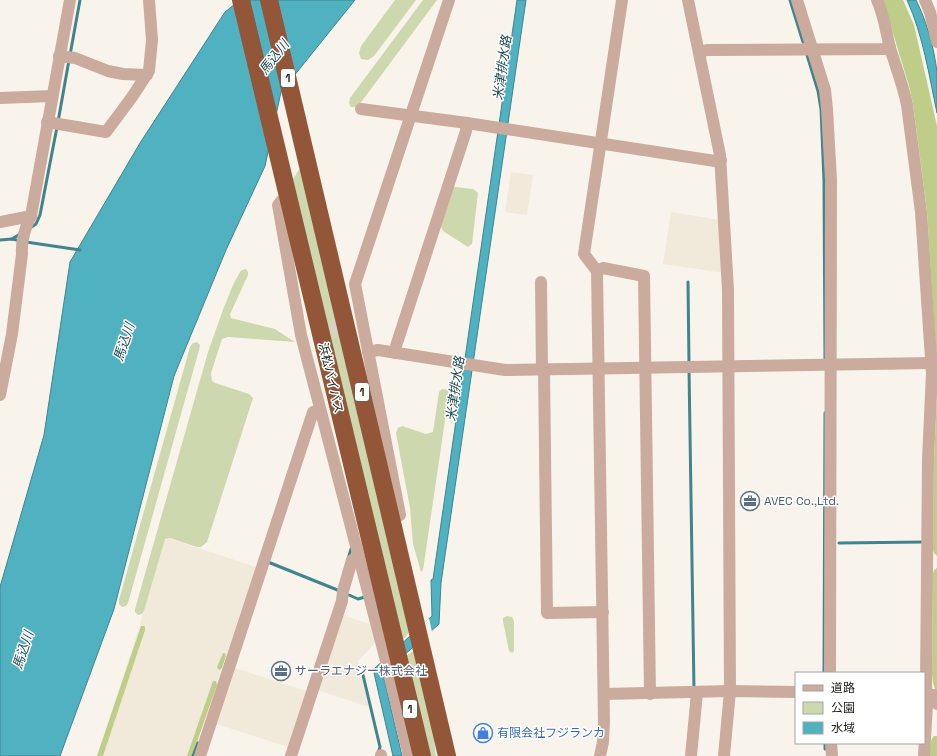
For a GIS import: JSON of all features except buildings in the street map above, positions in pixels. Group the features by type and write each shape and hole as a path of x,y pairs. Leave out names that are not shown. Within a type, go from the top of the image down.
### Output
{"highway":[{"name":"浜松バイパス","path":"241,0 287,193 392,659 422,756"},
{"name":"1","path":"269,0 447,756"},
{"path":"438,717 439,756"}],"street":[{"path":"0,395 6,334 22,254 21,248 29,220 70,0"},
{"path":"47,122 106,132 149,71 152,40 149,0"},
{"path":"391,517 400,515 368,352 357,322 355,284 449,0"},
{"path":"600,756 604,732 604,694 597,271 584,254 622,0"},
{"path":"688,0 700,52 721,160 728,290 730,692 724,756"},
{"path":"796,0 825,90 831,180 830,672"},
{"path":"876,0 883,18 905,96 915,162 923,233 931,363 932,562 925,695 934,695 937,704"},
{"path":"925,0 937,42"},
{"path":"700,52 707,50 884,49 890,47"},
{"path":"59,56 75,58 115,72 147,75"},
{"path":"0,98 52,96"},
{"path":"361,108 715,161 721,160"},
{"path":"395,353 466,131 467,123"},
{"path":"287,193 278,205 306,334 320,410 359,558 392,659 409,756"},
{"path":"0,222 29,220"},
{"path":"597,271 603,268 644,276 650,694"},
{"path":"541,282 548,613 603,612"},
{"path":"368,352 378,350 504,370 931,363"},
{"path":"200,756 313,412 320,410"},
{"path":"291,756 342,601 343,591 352,560 359,558"},
{"path":"604,694 795,692"},
{"path":"691,756 697,693"},
{"path":"831,744 832,756"},
{"path":"924,744 924,756"}],"shaded area":[{"path":"511,172 533,175 527,215 505,212"},
{"path":"671,212 720,220 724,273 663,264"},
{"path":"168,538 256,567 192,756 97,756 139,628 164,541"},
{"path":"342,615 372,625 376,642 358,661 369,707 317,690"},
{"path":"235,668 306,691 288,747 217,724"}],"green space":[{"path":"395,0 416,0 374,56 368,60 361,59 359,53 361,46"},
{"path":"423,0 437,0 359,105 351,107 349,103 350,98"},
{"path":"883,0 903,0 914,25 937,126 937,367 927,211 913,104"},
{"path":"300,168 411,631 402,640 295,194 293,179"},
{"path":"452,188 473,189 478,193 472,244 468,247 443,231 440,225"},
{"path":"246,269 248,275 230,314 231,318 275,329 295,342 228,337 222,339 211,373 212,381 249,394 253,398 207,542 201,547 197,547 170,538 165,539 144,611 142,614 138,615 135,612 135,609 208,352 233,285 240,272"},
{"path":"197,342 200,345 199,350 128,603 126,606 122,607 119,604 119,600 190,347 193,343"},
{"path":"442,389 448,390 449,393 423,570 421,572 413,544 410,508 396,433 398,428 402,426 426,434 433,432 439,392"},
{"path":"937,397 937,556 933,550 934,459"},
{"path":"937,568 937,695 932,674 933,574 934,570"},
{"path":"507,616 512,617 514,621 514,651 512,653 509,651 503,621 503,618"},
{"path":"141,626 145,627 145,630 103,756 97,756"},
{"path":"416,649 431,715 436,756 428,756 406,656"},
{"path":"223,653 225,653 226,656 222,668 219,670 217,667"},
{"path":"213,681 216,681 217,685 192,756 187,756"},
{"path":"937,736 937,756 930,756 932,738"}],"water":[{"name":"馬込川","path":"240,0 355,0 281,92 265,166 226,250 174,376 114,609 60,756 0,756 0,587 44,435 70,262 140,143 225,12"},
{"path":"517,0 526,0 441,583 439,624 383,674 402,756 393,756 374,673 375,668 432,616 431,580 433,579"},
{"path":"907,0 916,0 930,35 937,72 937,113 921,41 913,13"}],"pier":[{"path":"429,618 432,632 415,647 412,633"}],"waterway":[{"path":"70,55 80,0"},
{"path":"790,0 803,42"},
{"path":"807,55 818,91 821,109 824,181 825,359"},
{"path":"58,122 69,60"},
{"path":"30,228 36,224 40,215 57,127"},
{"path":"12,239 20,234"},
{"path":"0,240 12,239 21,241"},
{"path":"26,242 80,250"},
{"path":"688,282 689,364"},
{"path":"689,369 694,690"},
{"path":"824,672 825,413"},
{"path":"839,543 924,542"},
{"path":"348,559 351,549"},
{"path":"268,562 340,591"},
{"path":"349,595 358,599 365,597"},
{"path":"363,675 380,747 378,753"},
{"path":"193,756 198,743"},
{"path":"825,744 825,749"}],"tunnel":[{"path":"313,332 351,323"}],"place":[{"name":"AVEC Co.,Ltd.","path":"750,501"},
{"name":"サーラエナジー株式会社","path":"281,671"},
{"name":"有限会社フジランカ","path":"483,733"}],"water label":[{"name":"米津排水路","path":"502,68"},
{"name":"米津排水路","path":"455,389"}]}
